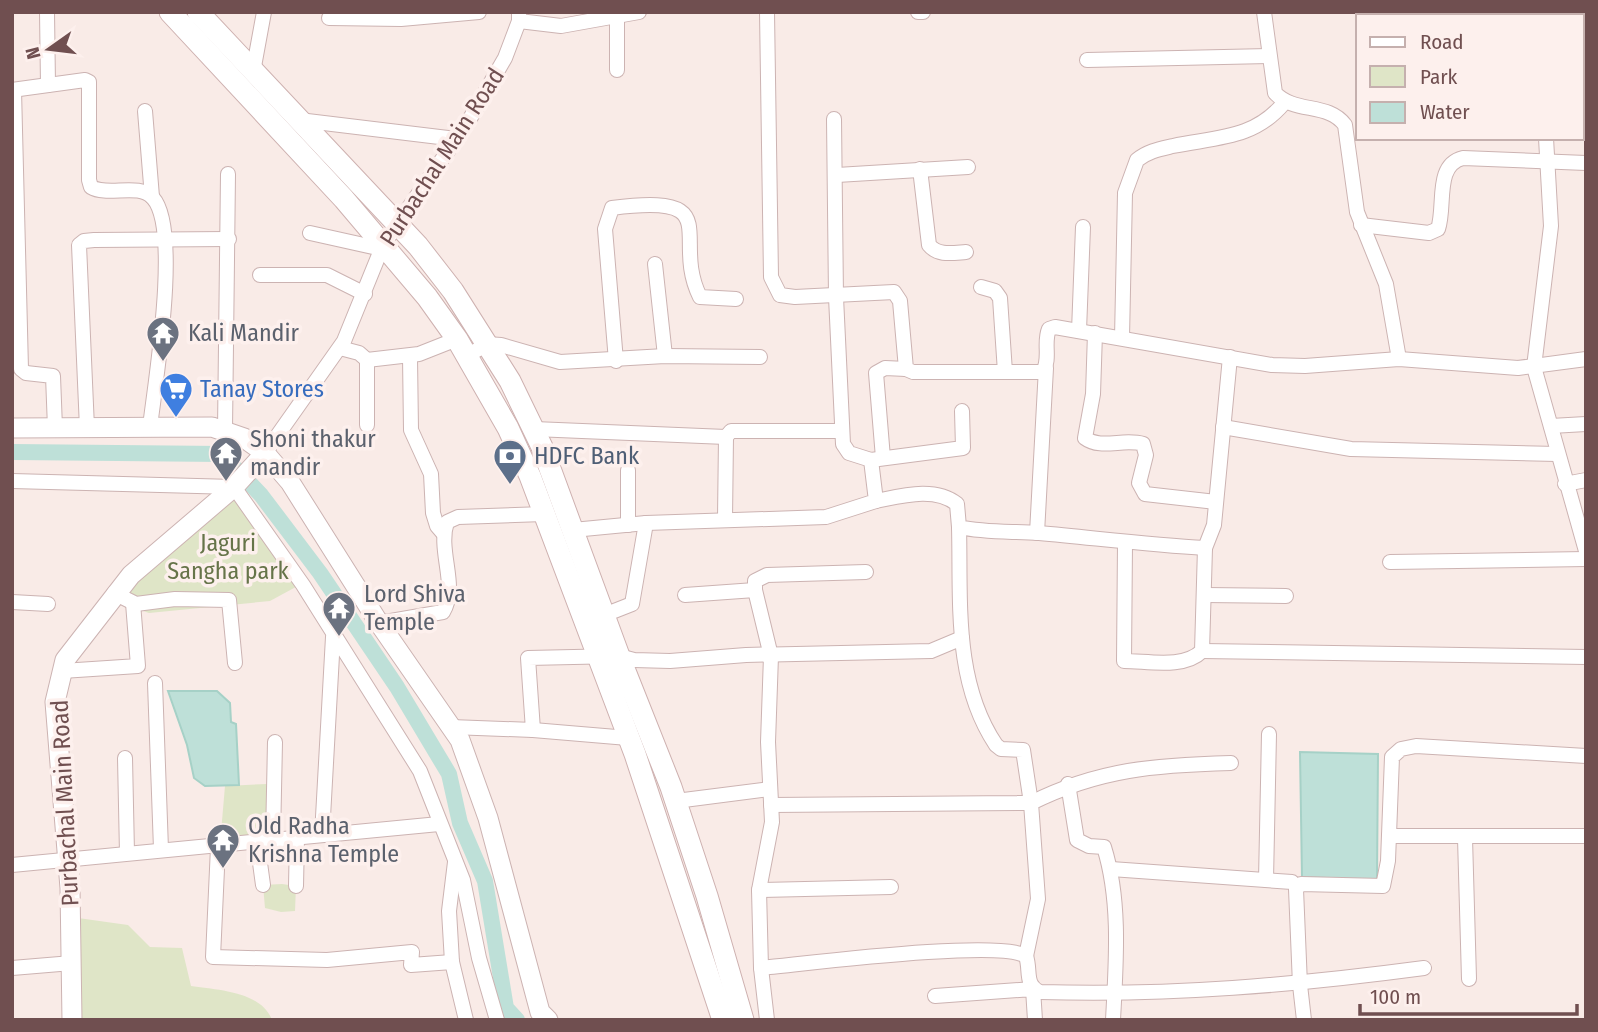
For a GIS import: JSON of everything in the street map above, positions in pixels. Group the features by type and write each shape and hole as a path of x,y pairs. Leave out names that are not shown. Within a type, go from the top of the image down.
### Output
{"main road":[{"path":"170,12 427,297 462,348 508,428 544,514 670,853 723,1020"},
{"path":"198,12 397,224 446,281 487,344 534,429 676,801 743,1020"}],"street":[{"path":"47,12 48,85"},
{"path":"253,72 264,12"},
{"path":"329,18 401,19 479,12"},
{"path":"519,17 561,26 639,12"},
{"path":"767,12 771,277 780,295 836,297 894,292 898,295 906,369"},
{"path":"918,12 923,12"},
{"path":"1264,12 1275,93 1284,103 1329,112 1338,116 1345,125 1361,225 1386,284 1399,359"},
{"path":"1561,12 1570,14"},
{"path":"613,15 617,71"},
{"name":"Purbachal Main Road","path":"72,1020 69,859 55,702 69,650 114,593 139,567 236,485 266,451 340,348 383,247 456,139 505,58 519,17"},
{"path":"1087,60 1269,56"},
{"path":"55,428 53,376 26,373 21,369 13,90 85,80 89,82 91,187 96,190 143,192 152,197"},
{"path":"1122,338 1125,193 1137,160 1158,150 1252,130 1271,118 1284,103"},
{"path":"145,111 152,197 162,219 165,240 164,312 150,427"},
{"path":"834,119 836,297 845,450 877,459 963,448 962,411"},
{"path":"299,120 456,139"},
{"path":"1546,140 1550,162 1551,226 1534,367 1564,484 1586,551"},
{"path":"1361,225 1429,233 1438,229 1446,168 1454,160 1463,158 1586,163"},
{"path":"836,174 968,167"},
{"path":"920,169 929,245 934,251 943,253 966,252"},
{"path":"225,430 228,174"},
{"path":"616,361 605,229 612,208 676,207 686,214 690,225 694,285 699,297 736,299"},
{"path":"1079,331 1083,227"},
{"path":"310,233 383,247"},
{"path":"87,428 79,245 94,240 229,239"},
{"path":"655,264 665,356"},
{"path":"260,275 327,275 365,294"},
{"path":"981,287 995,291 1000,298 1005,372"},
{"path":"1037,533 1049,329 1055,327 1272,365 1305,366 1399,359 1489,368 1534,367 1586,359"},
{"path":"1096,334 1093,394 1085,438 1098,444 1134,441 1143,444 1146,455 1139,483 1145,494 1216,502"},
{"path":"340,348 359,353 367,360 410,357 487,344 501,345 559,362 616,361 665,356 760,357"},
{"path":"379,623 443,612 449,601 443,533 433,513 431,474 411,430 410,357"},
{"path":"1125,544 1124,661 1194,660 1202,651 1205,548 1214,525 1230,357"},
{"path":"367,360 367,425"},
{"path":"876,501 876,373 885,368 913,372 1037,373 1046,368"},
{"path":"1551,426 1586,424"},
{"path":"12,428 150,427 225,430 266,451 295,490 379,623 460,740 488,818 540,1012 548,1020"},
{"path":"1223,427 1351,449 1557,454"},
{"path":"534,429 726,437"},
{"path":"725,519 726,437 730,431 842,431"},
{"path":"628,470 628,525"},
{"path":"12,481 236,485 303,585 419,771 463,880 479,958 497,1020"},
{"path":"1564,484 1586,481"},
{"path":"573,530 646,523 827,517 876,501 916,493 949,497 957,504 962,638 970,690 990,736 1001,749 1018,747 1026,755 1038,899 1026,956 1030,965 1028,981 1033,989 1035,1020"},
{"path":"443,533 447,522 458,517 544,514"},
{"path":"604,615 632,604 646,523"},
{"path":"959,527 983,532 1037,533 1125,544 1205,548"},
{"path":"1390,562 1586,559"},
{"path":"767,1020 761,968 759,890 772,822 768,742 771,656 755,581 767,575 866,572"},
{"path":"685,595 755,590"},
{"path":"114,593 132,603 229,600 234,663"},
{"path":"1205,595 1286,596"},
{"path":"12,602 48,604"},
{"path":"62,671 138,666 132,603"},
{"path":"322,835 332,635"},
{"path":"533,730 528,658 619,656 660,661 931,651 962,638"},
{"path":"1202,651 1586,657"},
{"path":"155,683 161,849"},
{"path":"451,727 628,738"},
{"path":"1266,880 1269,734"},
{"path":"273,839 275,742"},
{"path":"1304,1020 1296,889 1301,884 1383,886 1388,861 1389,766 1392,757 1401,749 1416,746 1586,756"},
{"path":"125,758 127,853"},
{"path":"771,805 1031,803 1068,784 1109,774 1168,765 1231,763"},
{"path":"1068,784 1077,840 1089,846 1104,847 1111,869 1115,915 1113,1020"},
{"path":"676,801 770,789"},
{"path":"12,866 161,849 218,846 439,824"},
{"path":"1388,836 1586,836"},
{"path":"296,886 297,837"},
{"path":"1465,838 1469,979"},
{"path":"257,841 263,885"},
{"path":"218,846 213,957 327,960 412,952 411,965 452,962"},
{"path":"455,862 449,911 452,962 466,1020"},
{"path":"1111,869 1292,882"},
{"path":"759,890 891,887"},
{"path":"761,968 904,954 1007,950 1026,956"},
{"path":"12,968 72,962"},
{"path":"935,996 1033,989 1040,992 1115,995 1300,985 1424,968"}],"green space":[{"name":"Jaguri Sangha park","path":"235,492 305,582 270,601 149,613 129,606 118,596"},
{"path":"267,784 269,837 220,844 225,786"},
{"path":"263,885 296,886 295,911 281,912 265,908"},
{"path":"78,918 128,925 150,947 182,948 191,986 225,991 248,998 266,1010 272,1020 78,1020"}],"water":[{"path":"168,691 217,691 230,703 231,722 236,724 239,785 205,786 194,778 187,745"},
{"path":"1300,752 1378,754 1377,880 1302,877"}],"waterway":[{"path":"12,452 222,454 261,495 320,573 397,687 449,774 460,823 485,881 506,1008 517,1020"}],"place":[{"name":"Kali Mandir","path":"163,363"},
{"name":"Tanay Stores","path":"176,419"},
{"name":"Shoni thakur mandir","path":"226,483"},
{"name":"HDFC Bank","path":"510,486"},
{"name":"Lord Shiva Temple","path":"339,638"},
{"name":"Old Radha Krishna Temple","path":"223,870"}]}
